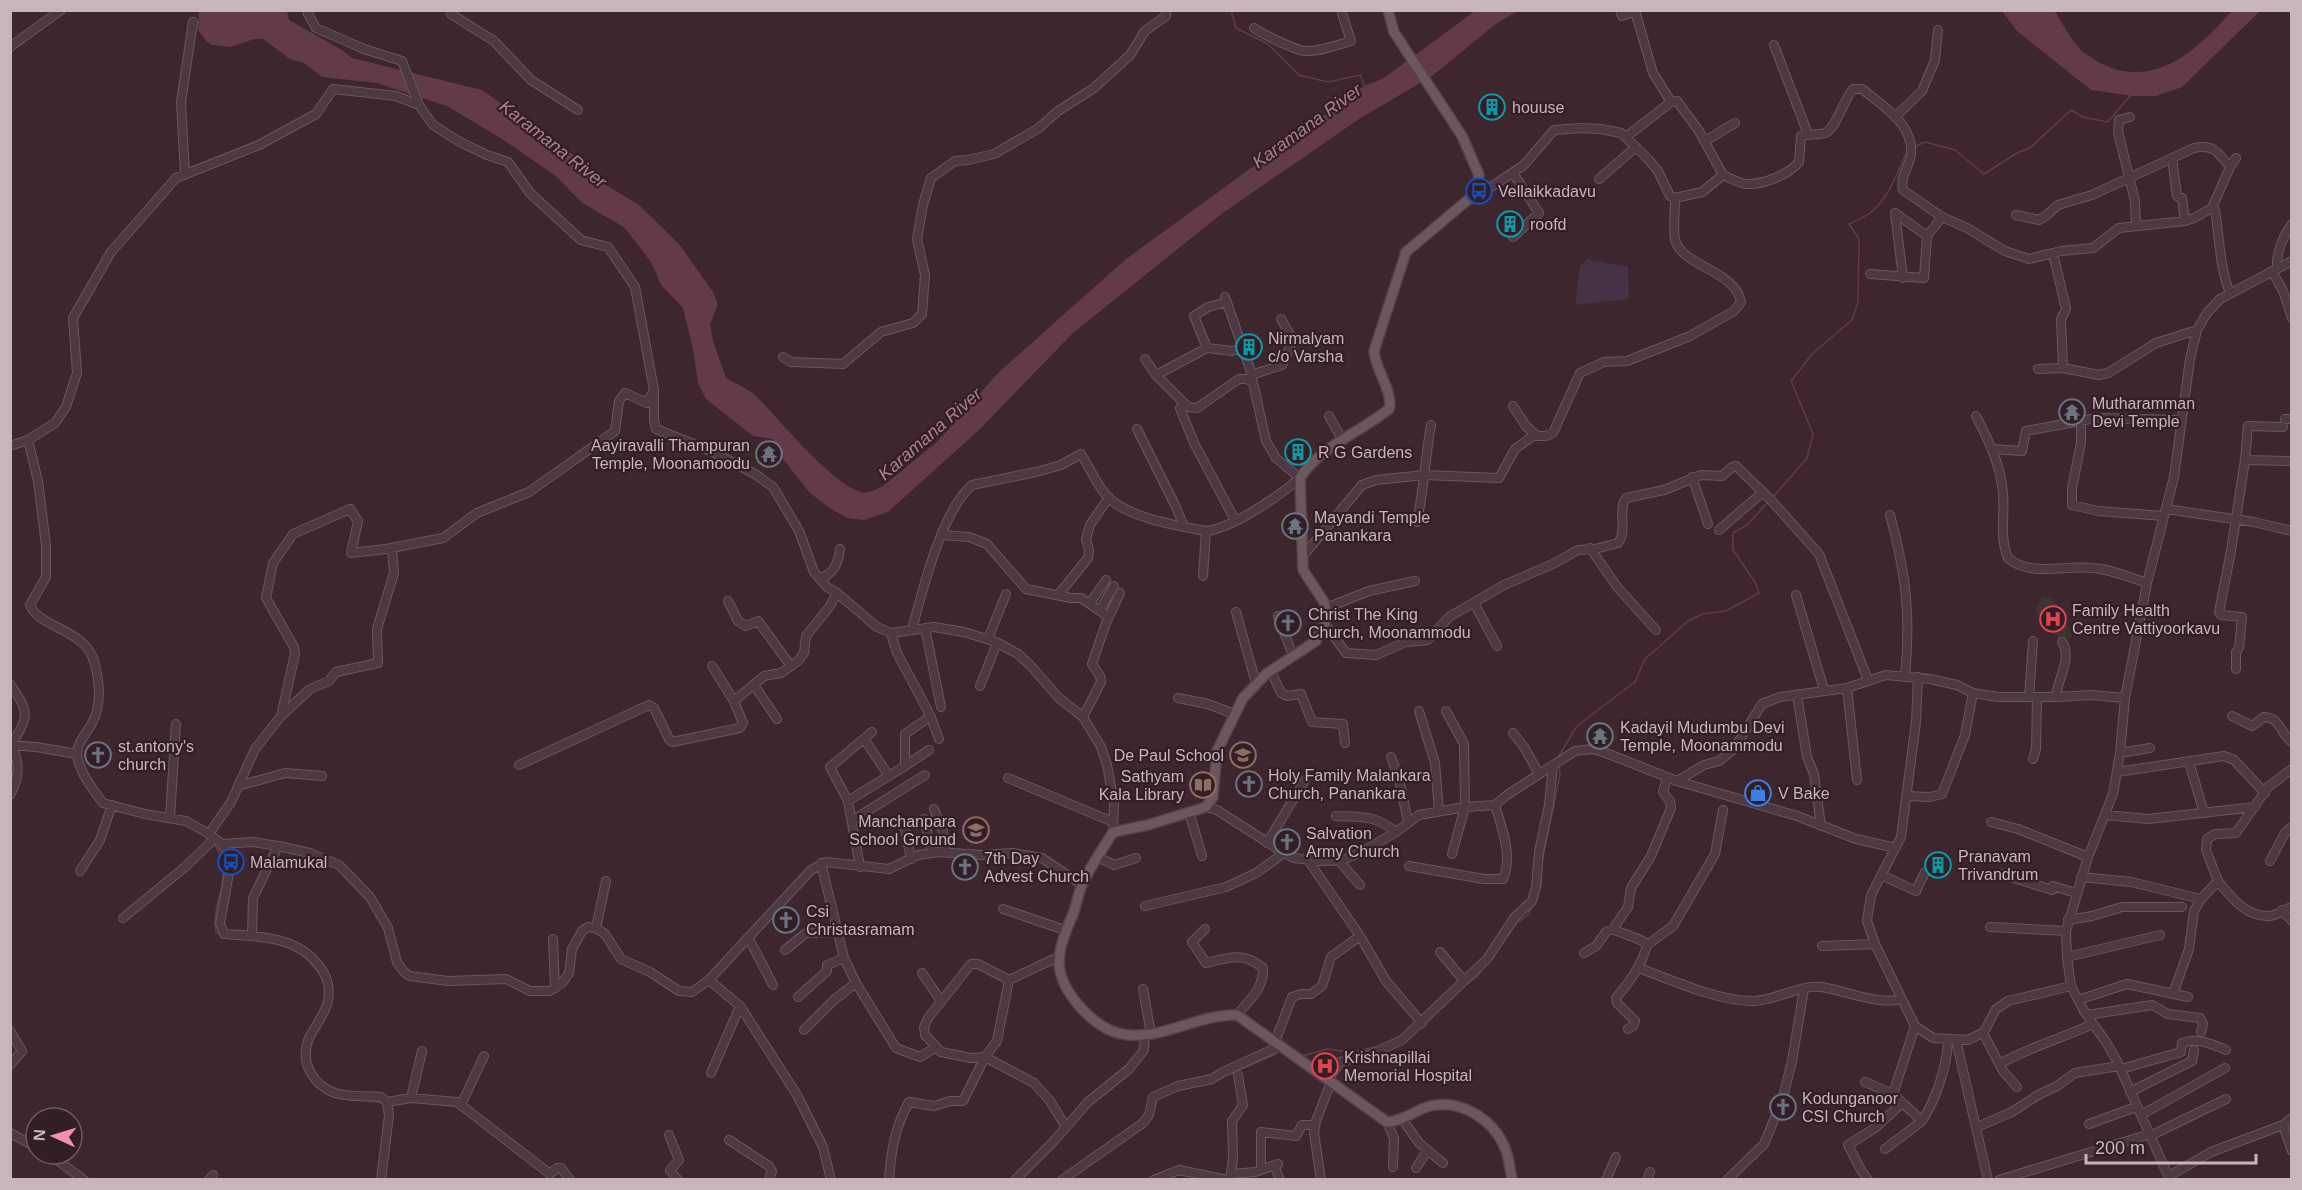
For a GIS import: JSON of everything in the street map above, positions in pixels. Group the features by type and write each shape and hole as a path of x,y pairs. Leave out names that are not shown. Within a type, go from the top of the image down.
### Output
{"main road":[{"path":"1388,10 1394,32 1462,136 1479,175 1476,193 1406,252 1374,351 1375,363 1390,398 1391,406 1388,411 1312,463 1300,478 1303,527 1301,558 1306,576 1326,608 1325,624 1316,641 1271,671 1243,698 1217,751 1213,797 1206,807 1148,825 1113,827 1082,885 1065,930 1058,957 1063,984 1073,999 1100,1025 1111,1031 1128,1035 1148,1034 1223,1015 1237,1015 1387,1122 1402,1119 1422,1108 1434,1105 1446,1104 1469,1109 1499,1138 1509,1162 1512,1179"}],"street":[{"path":"10,47 61,10"},
{"path":"309,10 308,14 316,28 364,49 402,62 419,105 433,125 460,142 508,162 530,193 581,240 608,247 635,287 654,390 654,423 658,431 711,451 755,474 773,487 799,531 811,567 827,587 878,627 891,633 912,629 942,628 998,643 1024,659 1059,698 1083,717 1101,747 1107,765 1114,803 1113,827 1008,778"},
{"path":"783,357 791,362 843,364 881,332 913,323 922,314 926,275 917,239 931,178 955,160 968,160 994,154 1039,128 1058,111 1094,88 1130,55 1145,31 1166,16 1166,10"},
{"path":"1254,28 1267,37 1304,51 1326,48 1351,41 1341,10"},
{"path":"1620,10 1622,16 1635,11 1653,73 1671,102"},
{"path":"451,12 494,41 531,81 578,110"},
{"path":"185,175 181,102 193,22"},
{"path":"1895,117 1922,92 1935,60 1938,30"},
{"path":"1774,45 1808,134"},
{"path":"10,446 27,440 55,423 66,407 76,373 73,318 111,252 176,178 259,145 316,114 333,89 396,96 419,105"},
{"path":"1626,137 1671,102 1677,101 1705,141 1723,175 1746,184 1769,180 1782,175 1799,162 1801,136 1825,132 1832,128 1847,96 1853,89 1862,89 1895,117 1907,132 1912,144 1910,159 1901,182 1902,190 1942,218 1967,228 2005,251 2029,259 2053,253 2093,248 2119,228 2136,225 2163,225 2194,218 2212,208 2230,167 2236,159"},
{"path":"2130,117 2119,120 2118,132 2135,201 2136,225"},
{"path":"1705,141 1735,123"},
{"path":"1469,201 1524,165 1554,130 1600,129 1621,133 1658,171 1670,195 1675,198 1702,192 1723,175"},
{"path":"2016,216 2039,220 2058,205 2092,195 2172,158 2206,146 2215,149 2230,167"},
{"path":"1599,179 1636,147"},
{"path":"2172,158 2177,196 2182,198 2185,221"},
{"path":"1513,173 1539,213 1513,237"},
{"path":"1513,406 1526,426 1536,435 1546,436 1553,433 1580,373 1604,362 1627,361 1690,336 1734,311 1740,304 1737,291 1705,265 1683,255 1675,239 1675,198"},
{"path":"2212,208 2215,210 2219,235 2220,263 2230,293"},
{"path":"1903,278 1895,213 1927,236"},
{"path":"1870,274 1924,278 1927,236 1942,218"},
{"path":"2292,224 2286,231 2274,270 2292,318"},
{"path":"2053,253 2066,309 2061,319 2063,368"},
{"path":"2292,261 2230,293 2212,307 2196,330 2174,477 2147,583 2125,698 2120,753 2113,794 2081,877 2066,932 2071,986 2120,1067 2169,1178 2211,1152 2283,1125 2292,1118"},
{"path":"912,629 931,561 954,510 972,485 1061,465 1081,454 1109,497 1119,505 1139,514 1206,531 1214,530 1235,520 1284,491 1300,478 1276,459 1266,441 1252,379 1226,299 1194,316 1207,348"},
{"path":"1145,359 1156,375 1188,408 1197,408 1239,379 1252,379 1282,365 1293,340 1281,319"},
{"path":"2038,369 2063,368 2099,375 2108,373 2156,343 2196,330"},
{"path":"1156,375 1207,348 1232,351 1243,348"},
{"path":"280,716 295,654 294,647 266,598 270,573 278,554 293,534 350,509 358,520 351,553 443,538 477,513 529,492 615,431 619,401 625,393 647,403 654,390"},
{"path":"1180,408 1194,443 1235,520"},
{"path":"1329,416 1343,441"},
{"path":"1976,416 1992,449 2001,479 2004,497 2001,533 2008,558 2018,565 2030,567 2093,568 2147,583"},
{"path":"1992,449 2021,452 2026,431 2081,420 2096,418 2182,420"},
{"path":"2081,420 2081,443 2072,488 2072,506 2098,511 2165,513 2236,520 2292,531"},
{"path":"2236,669 2236,652 2239,648 2242,617 2221,615 2218,612 2236,520 2248,426 2287,422"},
{"path":"1418,522 1431,425"},
{"path":"1137,429 1184,527"},
{"path":"1301,558 1362,484 1376,480 1424,475 1496,479 1501,475 1515,449 1536,435"},
{"path":"27,440 38,481 46,545 46,577 30,605 36,614 76,636 94,659 99,702 93,723 81,741 77,754 79,763 103,803 145,814 186,821 215,839 231,862 220,923 224,934 267,937 288,943 312,956 328,978 327,1004 308,1041 306,1056 311,1076 334,1092 360,1097 381,1097 387,1102 389,1115 381,1179"},
{"path":"2245,460 2292,461"},
{"path":"1325,624 1346,653 1376,655 1406,642 1430,638 1449,617 1504,585 1553,564 1578,550 1616,544 1621,540 1623,506 1626,498 1664,489 1692,477 1722,476 1736,466 1763,492 1819,554 1868,680"},
{"path":"1692,477 1708,524"},
{"path":"1719,530 1763,492"},
{"path":"1059,594 1088,558 1089,550 1086,539 1090,525 1109,497"},
{"path":"1890,515 1908,604 1905,676"},
{"path":"1203,576 1206,531"},
{"path":"942,535 969,537 987,544 1026,589 1080,598 1109,617"},
{"path":"123,918 215,839 255,749 280,716 310,689 329,681 336,672 378,663 377,629 394,573 392,548"},
{"path":"820,579 832,573 840,549"},
{"path":"1590,549 1618,588 1656,630"},
{"path":"1090,603 1106,580"},
{"path":"1326,608 1369,591 1414,580"},
{"path":"1100,610 1114,586"},
{"path":"734,701 764,676 776,675 791,666 804,653 806,636 830,606 837,593"},
{"path":"1083,717 1101,682 1092,664 1120,593"},
{"path":"988,639 1006,594"},
{"path":"1796,595 1824,690"},
{"path":"728,601 738,621 746,626 758,621 791,666"},
{"path":"1474,603 1497,646"},
{"path":"1236,612 1256,683"},
{"path":"1278,616 1293,656"},
{"path":"925,628 941,707"},
{"path":"891,633 897,653 930,715 939,739"},
{"path":"2033,641 2036,749 2033,759"},
{"path":"2056,697 2065,663 2065,647 2062,642"},
{"path":"980,686 998,643"},
{"path":"519,765 650,705 654,708 672,742 740,728 743,723 734,701 712,666"},
{"path":"1271,671 1281,693 1287,696 1301,694 1312,722 1344,724 1345,743"},
{"path":"1677,781 1704,765 1719,761 1734,749 1762,704 1780,697 1847,688 1886,675 1918,677 1957,685 1973,693 1998,696 2091,695 2125,698"},
{"path":"1918,677 1916,722 1901,837 1871,895 1868,910 1868,926 1901,999 1915,1026 1933,1038 1968,1040 1983,1033 1996,1009 2008,1001 2071,986"},
{"path":"10,684 24,704 26,712 24,725 11,745"},
{"path":"754,685 777,719"},
{"path":"1847,688 1857,780"},
{"path":"1906,796 1930,797 1942,794 1965,735 1973,693"},
{"path":"1797,695 1807,757 1814,774 1821,826"},
{"path":"1178,698 1208,704 1234,714"},
{"path":"1419,711 1435,763 1439,811"},
{"path":"1446,711 1464,744 1465,807 1452,854"},
{"path":"905,766 906,734 930,715"},
{"path":"2232,716 2252,726 2264,717 2271,717 2279,724 2284,736 2292,742"},
{"path":"170,817 176,724"},
{"path":"860,867 848,801 830,766 872,732"},
{"path":"1513,733 1539,774"},
{"path":"864,739 889,776"},
{"path":"11,745 77,754"},
{"path":"10,795 19,772 17,757 11,745"},
{"path":"2120,753 2150,748"},
{"path":"1206,807 1217,810 1284,854 1308,860 1339,861 1362,852 1419,815 1465,807 1495,806 1507,795 1575,750 1592,749 1667,778 1797,816 1856,839 1896,848"},
{"path":"848,801 930,750"},
{"path":"2117,772 2224,756 2234,760 2265,793"},
{"path":"1391,758 1400,779 1408,822"},
{"path":"2189,762 2204,813"},
{"path":"1321,1179 1315,1125 1330,1081 1340,1062 1387,1048 1402,1040 1487,959 1514,918 1532,902 1549,804 1553,765"},
{"path":"2292,769 2265,793 2235,834 2215,834 2207,839 2206,850 2218,881 2231,899 2256,914 2271,917 2292,907"},
{"path":"238,786 285,773 322,776"},
{"path":"852,820 925,775"},
{"path":"1584,953 1596,946 1606,932 1613,929 1629,905 1631,888 1651,856 1671,808 1670,801 1663,792 1667,778"},
{"path":"1267,843 1305,780"},
{"path":"80,871 99,840 112,805"},
{"path":"1409,866 1484,879 1503,879 1508,867 1505,841 1495,806"},
{"path":"2105,814 2142,819 2255,807"},
{"path":"934,809 943,832 946,852"},
{"path":"1628,1029 1635,1021 1617,1003 1616,999 1640,968 1647,945 1673,926 1715,854 1723,810"},
{"path":"1189,812 1202,856"},
{"path":"1336,816 1368,817 1383,821 1396,832"},
{"path":"924,819 932,852"},
{"path":"1991,822 2018,829 2088,857"},
{"path":"2270,861 2285,833 2292,827"},
{"path":"905,829 911,859"},
{"path":"215,839 278,846 310,853 339,865 370,897 388,928 397,962 410,976 448,981 506,979 530,991 543,993 563,982 569,973 572,949 582,931 588,927 596,928 605,934 621,959 651,972 680,991 692,992 709,980 805,875 821,863 832,862 889,869 932,852 982,855 1012,853 1042,858 1082,885"},
{"path":"252,936 253,898 278,846"},
{"path":"1145,906 1226,887 1256,873 1284,854"},
{"path":"1098,856 1114,865 1136,858"},
{"path":"1308,860 1386,981 1422,1023"},
{"path":"1339,861 1360,885"},
{"path":"821,863 844,958 856,983 896,1048 920,1057 936,1047"},
{"path":"1881,875 1916,891 1924,873"},
{"path":"2001,874 2052,890 2053,886 2076,893"},
{"path":"2081,877 2131,882 2201,899"},
{"path":"596,928 606,881"},
{"path":"2173,994 2189,949 2194,911 2201,899 2218,881"},
{"path":"2068,920 2130,906 2182,907"},
{"path":"1003,909 1065,930"},
{"path":"2282,910 2292,921"},
{"path":"1990,927 2066,932"},
{"path":"1205,929 1192,942 1206,963 1237,956 1257,963 1263,968 1264,977 1258,992 1237,1015"},
{"path":"1613,929 1626,936 1644,941 1647,945"},
{"path":"785,950 806,933 837,932"},
{"path":"2067,957 2160,935"},
{"path":"1062,1179 1143,1123 1149,1115 1153,1097 1178,1086 1212,1079 1277,1044 1292,997 1311,994 1322,986 1331,957 1359,936"},
{"path":"748,937 773,985"},
{"path":"553,939 555,988"},
{"path":"1822,946 1875,944"},
{"path":"1440,952 1464,981"},
{"path":"1009,980 1058,957"},
{"path":"798,997 827,971 827,965 844,958"},
{"path":"1009,980 978,964 971,964 928,1018 924,1027 925,1035 941,1052 971,1058 985,1057 1034,1083 1050,1101 1066,1127"},
{"path":"1640,968 1692,989 1737,999 1754,1001 1818,986 1878,999 1893,1001 1901,999"},
{"path":"922,973 941,1001"},
{"path":"709,980 740,1006 797,1095 823,1147 831,1179"},
{"path":"889,1179 894,1139 909,1102 927,1107 950,1101 963,1101 985,1057 997,1041 1009,980"},
{"path":"804,1030 835,999 856,983"},
{"path":"2078,1000 2127,984 2188,997"},
{"path":"1015,1179 1088,1102 1130,1069 1144,1050 1148,1034 1143,989"},
{"path":"1726,1179 1764,1144 1782,1101 1792,1060 1804,989"},
{"path":"2087,1015 2152,1005 2168,1014 2200,1018 2203,1024 2201,1032"},
{"path":"711,1073 740,1006"},
{"path":"2005,1061 2039,1044 2070,1035 2093,1024"},
{"path":"1893,1094 1915,1026"},
{"path":"10,1031 22,1049 21,1054 10,1065"},
{"path":"1983,1033 2003,1071 2017,1087"},
{"path":"1885,1149 1922,1121 1929,1110 1952,1040"},
{"path":"1952,1040 1977,1127 1988,1179"},
{"path":"1977,1127 2012,1112 2075,1073 2120,1067 2181,1052 2184,1042 2200,1041 2226,1050"},
{"path":"2130,1092 2192,1061 2194,1050"},
{"path":"411,1098 422,1051"},
{"path":"461,1105 484,1056"},
{"path":"2140,1115 2225,1068"},
{"path":"1229,1178 1232,1121 1243,1105 1238,1076"},
{"path":"1865,1082 1893,1094 1922,1121"},
{"path":"387,1102 411,1098 453,1101 550,1174 561,1168 570,1179"},
{"path":"1999,1179 2150,1135 2226,1099"},
{"path":"1868,1179 1848,1145 1875,1128 1902,1103"},
{"path":"2089,1124 2136,1107"},
{"path":"1402,1119 1419,1143 1443,1164"},
{"path":"1387,1122 1394,1138 1393,1167"},
{"path":"1261,1169 1266,1150 1261,1132 1296,1136 1302,1125 1315,1125"},
{"path":"2283,1125 2291,1146"},
{"path":"10,1133 24,1141"},
{"path":"669,1135 679,1160 670,1170 678,1179"},
{"path":"729,1140 769,1166 772,1171 769,1179"},
{"path":"1416,1168 1427,1150"},
{"path":"1605,1179 1616,1157"},
{"path":"66,1166 84,1179"},
{"path":"1154,1179 1179,1170 1229,1178 1250,1176 1261,1169 1277,1167 1280,1179"}],"shaded area":[{"path":"1587,259 1628,267 1629,299 1575,305 1580,267"},
{"name":"Family Health Centre Vattiyoorkavu","path":"2042,596 2053,598 2073,637 2064,643 2044,625 2036,611"}],"water":[{"name":"Karamana River","path":"199,11 287,11 289,20 352,58 482,90 581,160 593,177 639,205 679,244 713,292 718,304 710,325 726,378 754,395 835,477 864,492 883,486 937,442 998,373 1126,259 1364,86 1384,78 1475,11 1518,11 1497,23 1432,76 1359,119 1220,215 1073,333 979,430 888,512 864,520 847,518 828,507 809,492 776,450 773,439 753,436 706,399 698,383 683,308 661,285 651,262 625,228 581,202 556,176 502,139 447,106 377,83 322,77 304,63 290,59 263,39 254,39 231,47 212,45 198,30"},
{"path":"2002,11 2055,11 2073,40 2085,54 2117,70 2139,72 2161,68 2182,57 2232,11 2260,11 2182,87 2156,96 2132,96 2091,90 2017,31"}],"waterway":[{"name":"Karamana River","path":"1231,10 1236,28 1268,44 1299,75 1328,82 1360,75 1365,87"},
{"path":"1916,146 1925,142 1955,150 1984,174 2017,153 2030,148 2071,110 2083,117 2107,122 2132,95"},
{"path":"1774,496 1807,458 1813,434 1791,381 1813,353 1852,320 1858,302 1859,239 1849,224 1870,213 1883,200 1907,151"},
{"path":"1558,757 1577,726 1635,682 1645,659 1688,621 1703,614 1726,611 1759,593 1755,582 1733,550 1733,533 1747,525 1767,503"},
{"path":"1538,893 1541,886 1542,861 1560,775 1559,766"},
{"path":"214,843 223,867 215,919 216,932 222,936"},
{"path":"1497,951 1516,924 1529,914 1532,906"},
{"path":"306,958 321,975"},
{"path":"1467,984 1477,977 1486,964"},
{"path":"312,1025 324,1003"},
{"path":"1302,1056 1327,1049 1349,1052 1376,1047"},
{"path":"1223,1077 1276,1054"},
{"path":"362,1100 380,1102 385,1106"}],"place":[{"name":"houuse","path":"1492,107"},
{"name":"Vellaikkadavu","path":"1479,191"},
{"name":"roofd","path":"1510,224"},
{"name":"Nirmalyam c/o Varsha","path":"1249,347"},
{"name":"Mutharamman Devi Temple","path":"2072,412"},
{"name":"R G Gardens","path":"1298,452"},
{"name":"Aayiravalli Thampuran Temple, Moonamoodu","path":"769,454"},
{"name":"Mayandi Temple Panankara","path":"1295,526"},
{"name":"Family Health Centre Vattiyoorkavu","path":"2053,619"},
{"name":"Christ The King Church, Moonammodu","path":"1288,623"},
{"name":"Kadayil Mudumbu Devi Temple, Moonammodu","path":"1600,736"},
{"name":"st.antony's church","path":"98,755"},
{"name":"De Paul School","path":"1243,755"},
{"name":"Holy Family Malankara Church, Panankara","path":"1249,784"},
{"name":"Sathyam Kala Library","path":"1203,785"},
{"name":"V Bake","path":"1758,793"},
{"name":"Manchanpara School Ground","path":"976,830"},
{"name":"Salvation Army Church","path":"1287,842"},
{"name":"Malamukal","path":"231,862"},
{"name":"Pranavam Trivandrum","path":"1938,865"},
{"name":"7th Day Advest Church","path":"965,867"},
{"name":"Csi Christasramam","path":"786,920"},
{"name":"Krishnapillai Memorial Hospital","path":"1325,1066"},
{"name":"Kodunganoor CSI Church","path":"1783,1107"}]}
